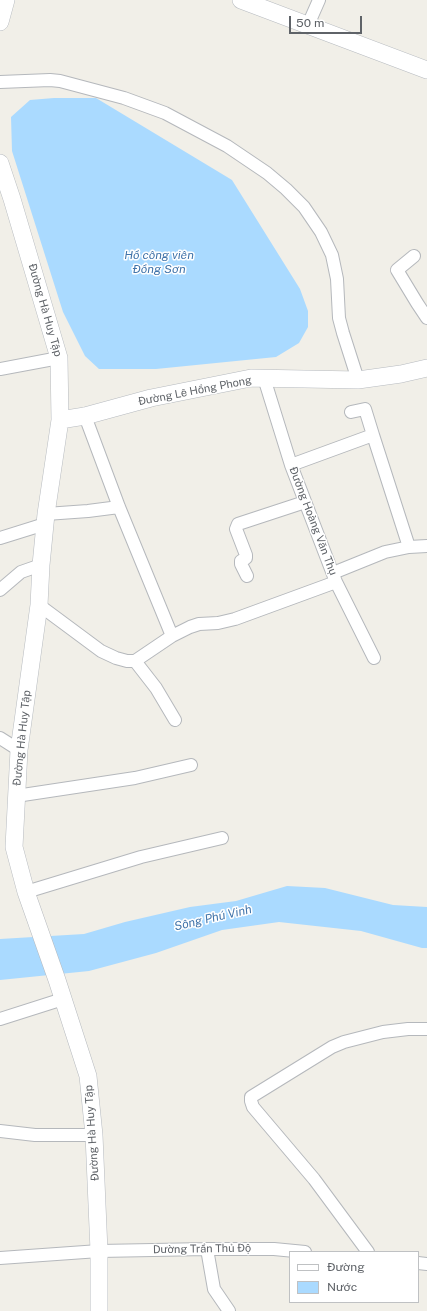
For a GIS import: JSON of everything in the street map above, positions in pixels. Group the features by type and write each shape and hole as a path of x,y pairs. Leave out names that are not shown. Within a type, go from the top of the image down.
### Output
{"main road":[{"path":"0,22 6,0"},
{"path":"249,1 427,70"},
{"name":"Đường Hà Huy Tập","path":"1,167 12,199 59,358 60,420 45,519 39,605 19,750 14,847 26,892 57,980 88,1076 94,1135 99,1251 99,1311"},
{"name":"Đường Lê Hồng Phong","path":"60,420 85,416 151,398 250,378 358,380 401,374 427,368"}],"street":[{"path":"308,25 319,0"},
{"path":"0,82 50,80 65,82 124,98 165,113 227,146 267,173 304,207 321,232 332,255 337,279 339,318 358,380"},
{"path":"414,256 397,270 409,292 427,318"},
{"path":"0,369 59,358"},
{"name":"Đường Hoàng Văn Thụ","path":"264,378 291,465 334,578 374,658"},
{"path":"351,412 365,409 409,547"},
{"path":"85,416 119,507 172,636"},
{"path":"291,465 373,435"},
{"path":"247,576 241,564 241,561 246,558 246,556 236,530 238,524 305,502"},
{"path":"0,538 45,519 119,507"},
{"path":"39,605 101,651 116,658 127,661 135,661 172,636 190,627 199,624 218,623 236,619 334,578 385,552 409,547 427,546"},
{"path":"0,590 21,572 41,565"},
{"path":"135,661 156,688 175,720"},
{"path":"0,738 19,750"},
{"path":"16,796 135,778 191,765"},
{"path":"26,892 141,857 222,838"},
{"path":"0,1019 63,1000"},
{"path":"367,1251 314,1179 253,1107 251,1097 332,1047 344,1042 383,1032 408,1029 427,1029"},
{"path":"0,1131 35,1135 94,1135"},
{"path":"207,1249 214,1289 229,1311"},
{"name":"Dường Trần Thủ Độ","path":"0,1258 99,1251 207,1249 274,1249 295,1251"}],"water":[{"name":"Hồ công viên Đồng Sơn","path":"54,98 96,98 232,180 300,289 308,311 308,327 299,343 276,357 156,369 99,369 85,356 63,312 12,151 11,117 30,100"},
{"name":"Sông Phú Vinh","path":"287,886 325,888 393,905 427,907 427,948 422,948 361,931 279,922 222,930 156,953 89,971 0,980 0,939 84,934 125,922 190,907 236,901"}]}
